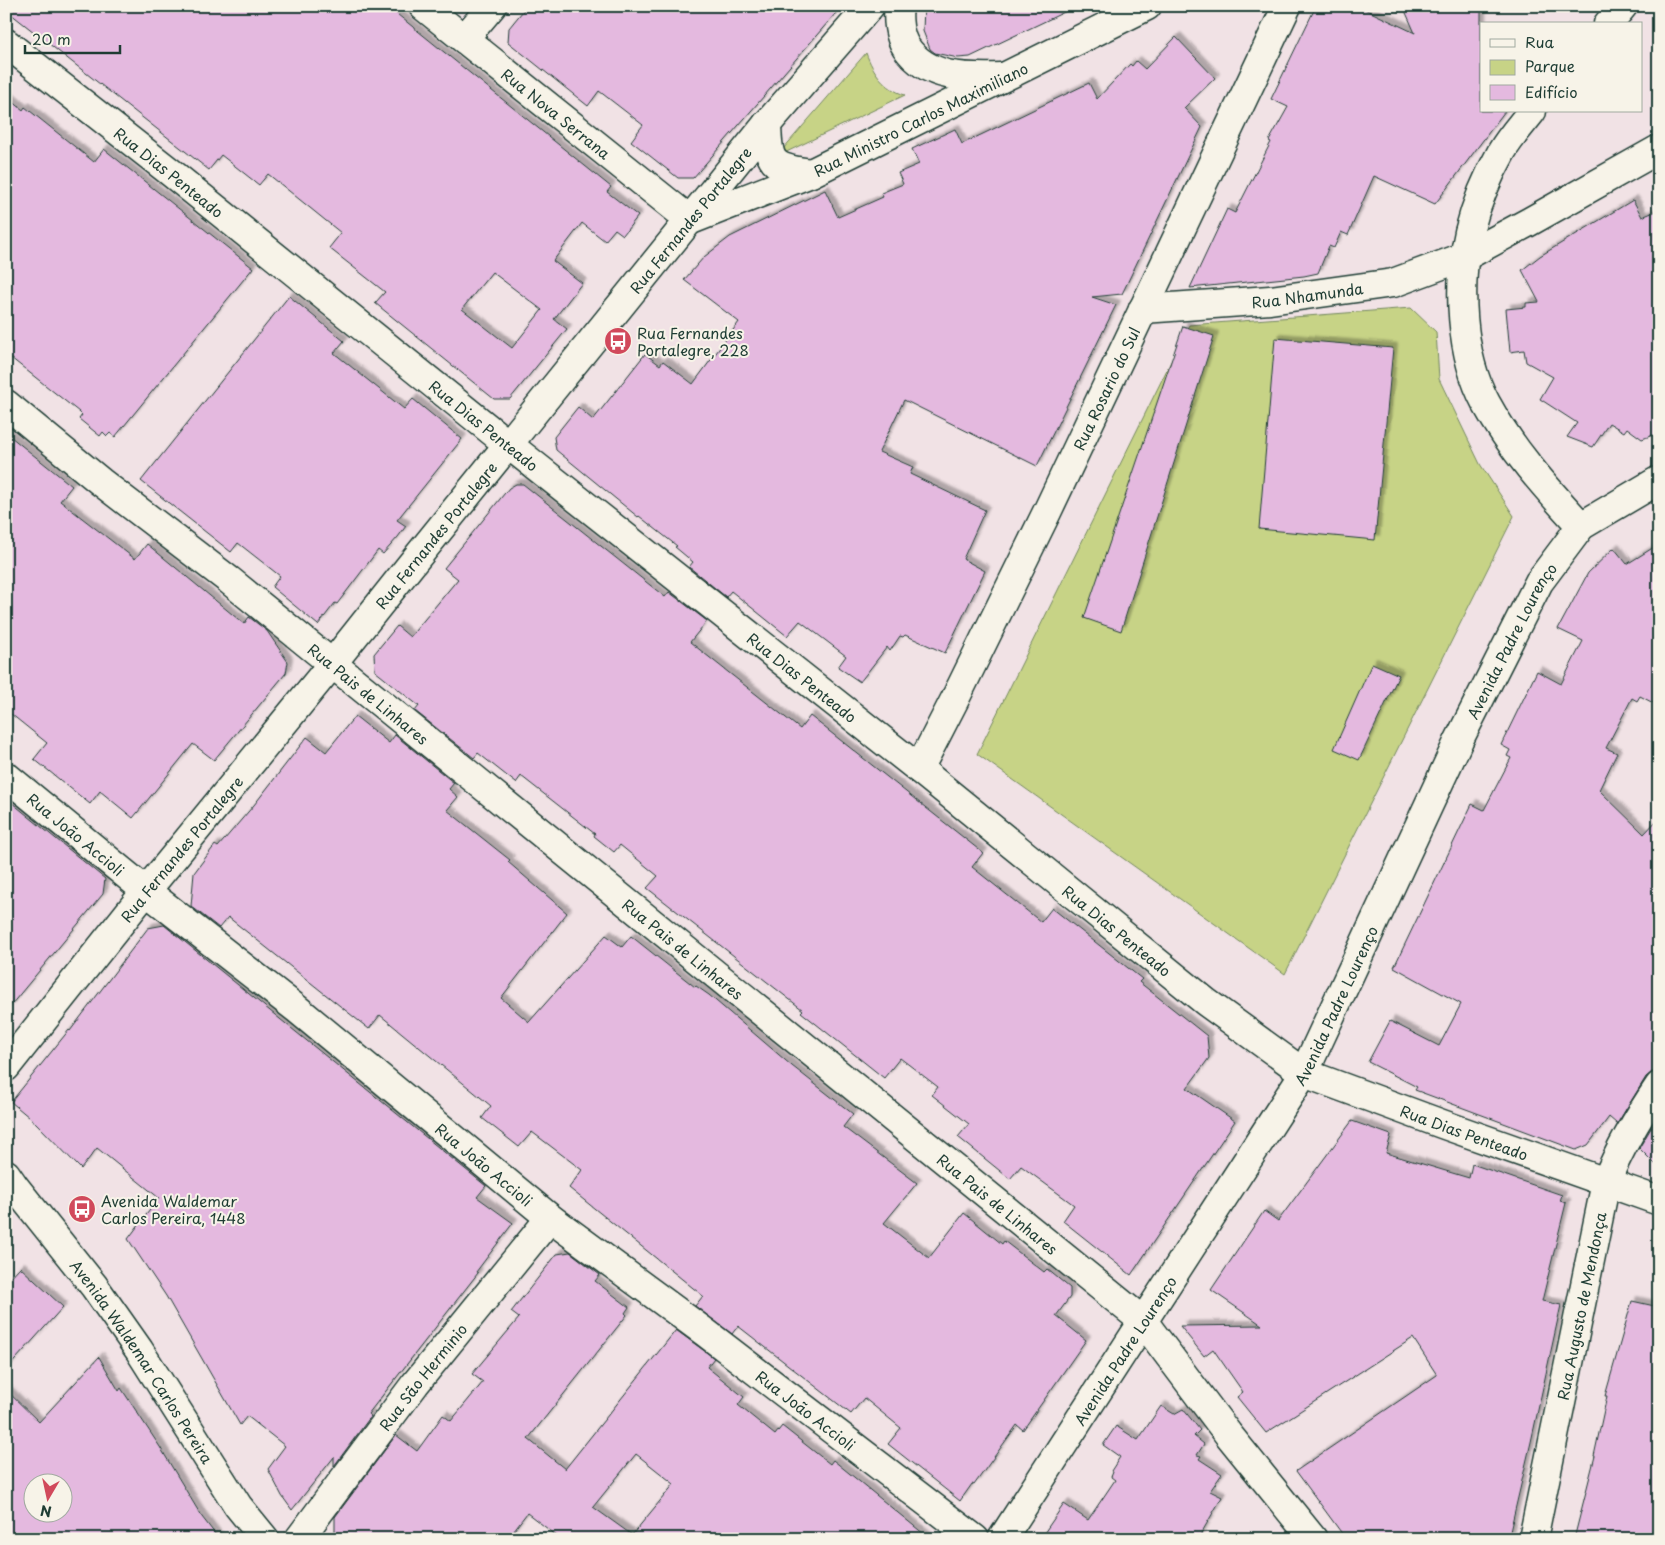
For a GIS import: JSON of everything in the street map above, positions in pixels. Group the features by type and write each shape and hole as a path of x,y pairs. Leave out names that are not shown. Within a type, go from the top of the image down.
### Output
{"street":[{"name":"Rua Nova Serrana","path":"423,6 690,220"},
{"path":"464,39 492,6"},
{"name":"Rua Fernandes Portalegre","path":"6,1067 146,891 332,664 767,124 870,6"},
{"path":"899,6 898,14 902,40 917,61 929,69 959,77 1007,76"},
{"name":"Rua Ministro Carlos Maximiliano","path":"690,220 811,173 1146,6"},
{"name":"Rua Rosario do Sul","path":"918,769 955,699 1047,512 1287,6"},
{"path":"1610,22 1623,6"},
{"name":"Rua Dias Penteado","path":"6,43 169,171 508,445 918,769 1206,1002 1304,1073 1659,1201"},
{"path":"1531,112 1502,149 1484,186 1469,231 1463,283 1468,355 1485,402 1508,437 1538,478 1581,526"},
{"path":"767,124 770,156 777,164 796,171 811,173"},
{"name":"Rua Nhamunda","path":"1143,309 1270,300 1393,283 1466,256 1659,149"},
{"name":"Rua Pais de Linhares","path":"6,404 109,488 229,580 1143,1321 1228,1434 1313,1539"},
{"name":"Avenida Padre Lourenço","path":"1002,1539 1304,1073 1459,740 1539,582 1581,526 1659,480"},
{"name":"Rua João Accioli","path":"6,776 146,891 297,1009 550,1218 706,1332 975,1539"},
{"name":"Rua Augusto de Mendonça","path":"1533,1539 1606,1182 1617,1154 1637,1118 1659,1086"},
{"name":"Avenida Waldemar Carlos Pereira","path":"8,1183 94,1286 188,1426 238,1506 265,1539"},
{"name":"Rua São Herminio","path":"299,1539 415,1384 550,1218"}],"green space":[{"path":"866,53 872,67 881,79 891,89 905,95 776,157"},
{"path":"1411,308 1436,332 1439,379 1480,464 1514,516 1285,974 977,754 1189,325"}],"building":[{"path":"6,6 387,6 611,187 607,192 638,216 623,235 615,229 605,241 582,223 553,261 582,283 554,319 567,329 510,399 494,399 375,303 385,292 329,248 341,233 268,174 259,185 221,155 209,170 6,10","holes":["492,272 542,310 512,348 462,309"]},
{"path":"527,6 842,6 693,178 678,178 631,141 643,125 599,91 588,106 508,42 509,28"},
{"path":"924,6 1077,6 970,57 958,58 935,53 930,49 923,31"},
{"path":"1316,6 1358,6 1415,33 1403,6 1481,6 1480,112 1504,112 1435,204 1374,176 1348,235 1341,232 1334,248 1329,246 1318,273 1190,288 1227,209 1235,213 1271,142 1269,141 1288,107 1271,99"},
{"path":"1176,37 1215,78 1184,108 1202,127 1122,294 1092,297 1116,305 1037,466 904,400 879,452 913,467 910,474 985,510 963,559 985,571 945,653 905,635 903,637 900,636 890,651 887,647 860,682 838,667 846,656 800,621 787,636 731,591 726,597 689,567 693,562 675,547 677,546 638,517 556,450 554,437 578,407 593,420 645,354 660,365 663,361 693,384 739,322 684,280 704,257 730,237 825,190 838,217 883,197 881,193 903,184 898,173 919,164 912,149 955,129 962,144 1089,83 1097,99 1130,64 1132,66 1136,61 1145,69"},
{"path":"6,96 23,110 25,107 94,162 104,149 253,268 115,437 110,433 107,436 103,432 100,436 79,419 82,415 79,412 6,354"},
{"path":"1633,200 1642,217 1659,210 1659,433 1642,439 1627,428 1624,432 1609,423 1593,447 1567,437 1577,423 1540,399 1553,377 1526,362 1524,350 1510,352 1506,309 1526,307 1526,303 1539,302 1522,270 1540,256"},
{"path":"289,296 344,341 334,353 404,409 413,399 462,439 397,520 406,526 398,537 383,554 378,550 337,604 335,603 318,625 272,587 280,576 238,543 231,552 141,481"},
{"path":"1183,326 1214,336 1121,631 1084,618"},
{"path":"1275,338 1393,348 1375,540 1259,529"},
{"path":"6,433 72,486 60,501 135,559 147,544 244,624 249,617 267,631 288,662 286,673 214,760 193,744 133,818 100,791 90,804 34,759 47,743 6,710"},
{"path":"516,484 523,484 665,597 669,592 707,621 690,642 800,729 810,716 983,853 972,867 1041,922 1052,908 1142,979 1139,982 1207,1036 1209,1058 1187,1088 1235,1121 1131,1275 1063,1221 1074,1205 1021,1166 1010,1179 958,1137 969,1124 932,1095 938,1087 900,1058 884,1078 801,1012 803,1010 647,888 658,876 620,845 614,852 594,836 595,834 521,776 516,783 478,753 474,758 415,711 419,706 375,671 374,654 397,626 410,637 458,579 444,568 509,488"},
{"path":"1659,544 1659,706 1640,696 1637,701 1632,698 1606,748 1617,753 1599,790 1644,834 1659,818 1659,1071 1652,1072 1646,1077 1617,1124 1609,1117 1588,1145 1576,1150 1415,1090 1417,1087 1368,1062 1390,1021 1439,1046 1461,1004 1394,967 1472,804 1484,810 1511,758 1507,756 1510,750 1501,745 1537,671 1561,684 1583,641 1558,629 1588,573 1614,548 1627,564"},
{"path":"1372,663 1399,675 1359,760 1334,749"},
{"path":"355,716 389,743 395,735 454,783 449,789 458,797 447,810 510,860 508,862 567,913 501,998 529,1022 606,935 622,947 631,936 695,987 709,995 792,1066 853,1114 843,1127 917,1183 884,1223 929,1258 964,1213 1002,1244 1004,1241 1044,1272 1047,1269 1070,1288 1070,1297 1056,1316 1086,1340 1023,1430 1017,1425 974,1485 972,1484 960,1501 888,1444 901,1428 864,1398 851,1414 738,1326 732,1334 695,1306 703,1296 569,1188 582,1170 532,1132 519,1147 482,1118 491,1106 380,1015 369,1029 228,917 219,928 191,906 194,873 215,845 218,847 254,805 307,737 326,752"},
{"path":"6,798 105,879 103,894 6,1011"},
{"path":"164,925 486,1186 477,1197 513,1223 476,1272 478,1273 368,1414 371,1416 334,1466 334,1457 292,1510 282,1496 268,1469 285,1446 247,1416 240,1425 166,1296 128,1239 159,1198 97,1148 81,1169 36,1123 11,1102 70,1031 148,928"},
{"path":"1659,1115 1659,1168 1639,1148"},
{"path":"1352,1121 1391,1135 1386,1153 1469,1178 1472,1164 1562,1195 1560,1201 1566,1203 1542,1301 1561,1305 1509,1536 1482,1539 1346,1539 1296,1471 1437,1375 1413,1338 1266,1433 1237,1397 1243,1392 1213,1349 1204,1356 1180,1326 1262,1325 1211,1290 1264,1211 1278,1221"},
{"path":"570,1252 600,1275 595,1281 629,1307 625,1313 627,1315 528,1439 565,1469 676,1330 714,1358 707,1367 744,1397 738,1405 775,1435 782,1426 830,1464 833,1460 930,1539 561,1539 527,1513 507,1539 335,1539 335,1517 396,1435 417,1451 443,1415 451,1421 483,1382 472,1374 519,1318 511,1312 557,1254","holes":["636,1454 674,1484 632,1535 593,1507"]},
{"path":"20,1267 63,1307 6,1370 6,1282"},
{"path":"1632,1301 1659,1307 1659,1539 1574,1539 1595,1456 1607,1396 1605,1396"},
{"path":"99,1357 119,1391 121,1388 160,1447 202,1517 219,1539 6,1539 6,1390 39,1422"},
{"path":"1161,1406 1174,1414 1183,1409 1200,1430 1194,1436 1204,1444 1197,1455 1201,1456 1199,1459 1222,1474 1210,1491 1222,1497 1198,1539 1040,1539 1064,1504 1088,1520 1115,1480 1111,1477 1113,1472 1111,1471 1120,1457 1103,1445 1116,1426 1138,1440"}],"place":[{"name":"Rua Fernandes Portalegre, 228","path":"618,341"},
{"name":"Avenida Waldemar Carlos Pereira, 1448","path":"82,1209"}]}
